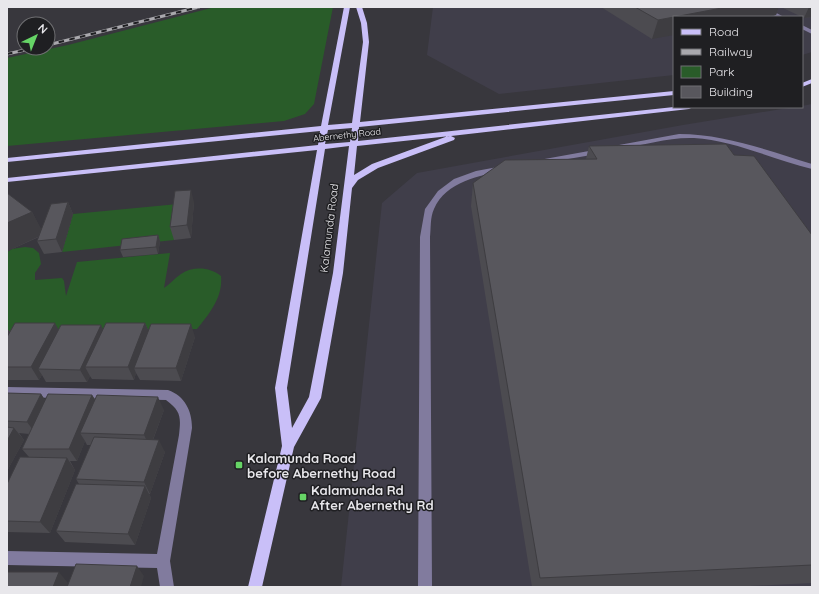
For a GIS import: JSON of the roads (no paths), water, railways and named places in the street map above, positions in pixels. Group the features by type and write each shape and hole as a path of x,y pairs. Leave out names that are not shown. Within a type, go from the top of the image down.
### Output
{"main road":[{"name":"Kalamunda Road","path":"288,446 281,388 329,100 347,7"},
{"name":"Kalamunda Road","path":"255,587 288,446 315,398 338,273 366,42 364,23 359,7"},
{"path":"803,85 812,80"},
{"name":"Abernethy Road","path":"7,160 673,93"},
{"name":"Abernethy Road","path":"7,180 322,148 680,108"},
{"path":"348,187 355,178 375,166 466,132"}],"street":[{"path":"761,7 779,16"},
{"path":"803,28 812,32"},
{"path":"533,163 679,136 696,136 729,142 812,167"},
{"path":"425,587 425,237 429,208 441,193 457,181 479,173 510,167"},
{"path":"7,392 168,395 181,404 186,419 186,435 163,561 167,587"},
{"path":"7,558 163,561"}],"railway":[{"path":"56,43 199,7"},
{"path":"7,54 16,52"}],"place":[{"name":"Kalamunda Road before Abernethy Road","path":"239,465"},
{"name":"Kalamunda Rd After Abernethy Rd","path":"303,497"}]}
